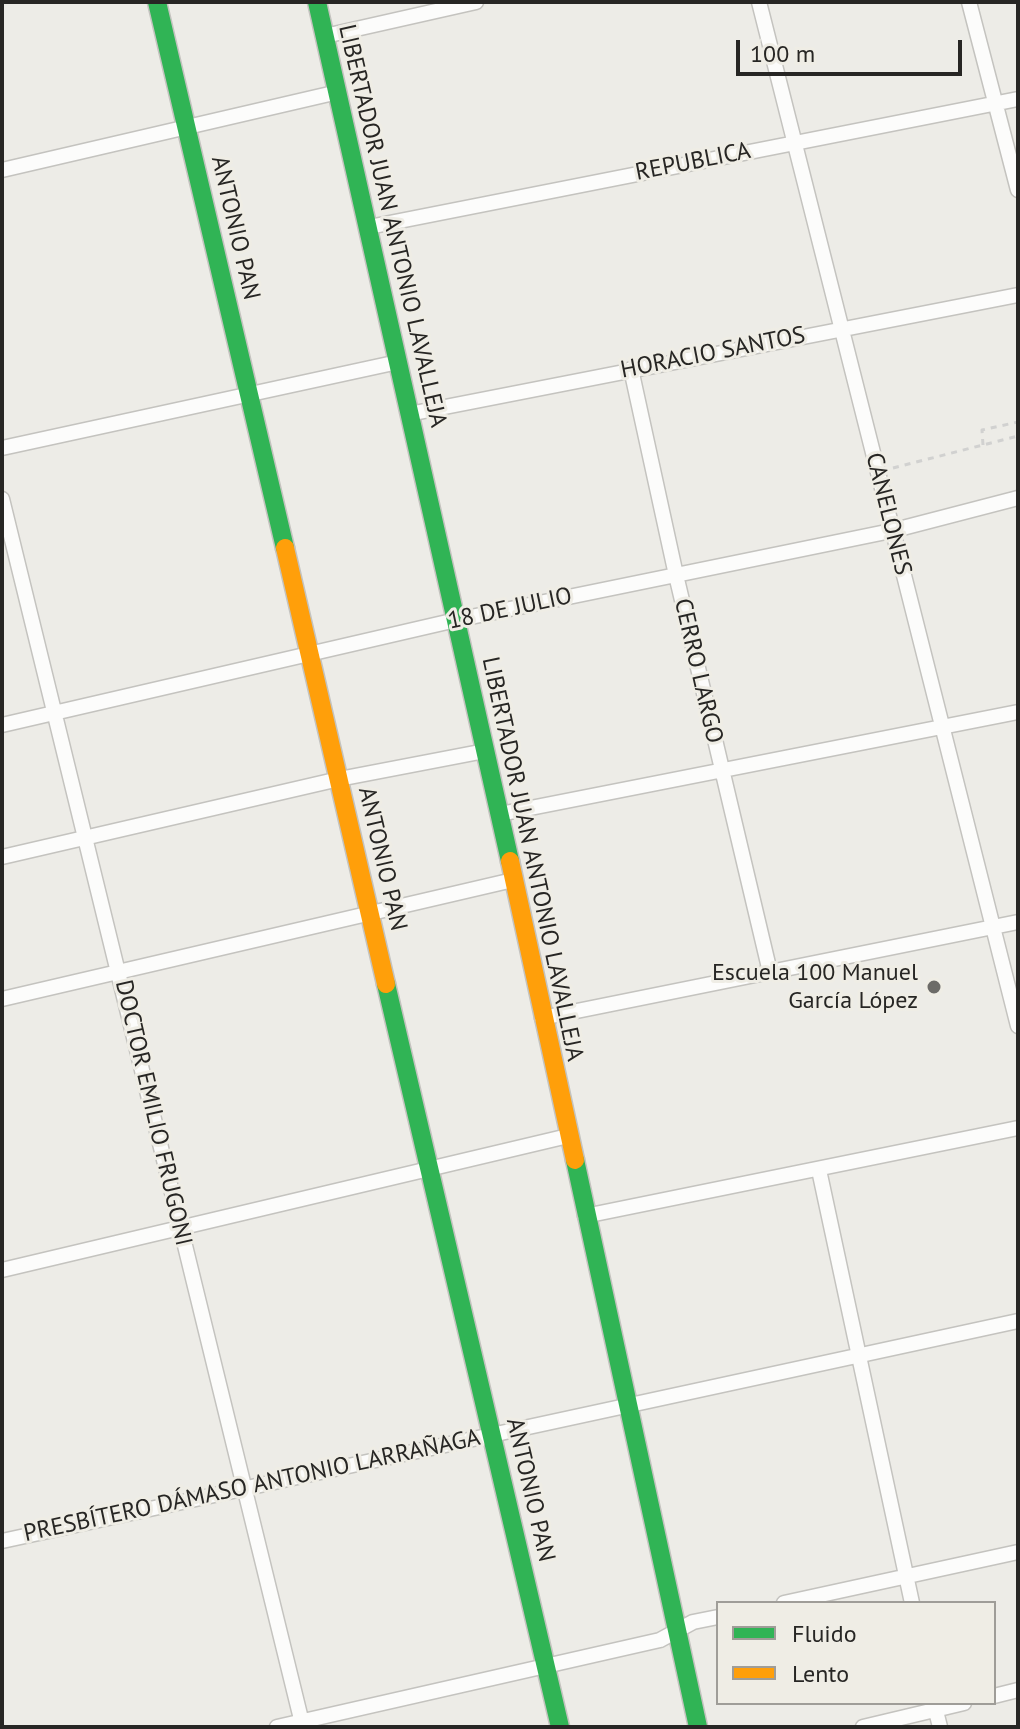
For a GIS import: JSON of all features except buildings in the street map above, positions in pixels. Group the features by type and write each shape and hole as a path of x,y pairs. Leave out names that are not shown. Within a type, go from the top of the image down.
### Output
{"street":[{"name":"ANTONIO PAN","path":"157,2 560,1727"},
{"name":"LIBERTADOR JUAN ANTONIO LAVALLEJA","path":"317,2 500,814 698,1727"},
{"path":"325,36 476,2"},
{"name":"CANELONES","path":"759,2 1018,1026"},
{"path":"969,2 1018,190"},
{"path":"2,170 338,92"},
{"name":"REPUBLICA","path":"369,227 1018,99"},
{"name":"HORACIO SANTOS","path":"409,414 1018,295"},
{"path":"2,448 398,362"},
{"name":"CERRO LARGO","path":"631,369 721,771 770,972"},
{"name":"18 DE JULIO","path":"2,725 456,620 891,531 1018,498"},
{"name":"DOCTOR EMILIO FRUGONI","path":"2,499 57,712 179,1227 302,1724"},
{"path":"500,814 1018,712"},
{"path":"2,857 339,779 485,751"},
{"path":"2,999 369,910 513,880"},
{"path":"542,1018 1018,922"},
{"path":"585,1216 1018,1128"},
{"path":"2,1270 568,1136"},
{"path":"819,1170 912,1601"},
{"name":"PRESBÍTERO DÁMASO ANTONIO LARRAÑAGA","path":"2,1541 244,1486 1018,1321"},
{"path":"793,1601 1018,1552"},
{"path":"277,1727 302,1724 660,1640 716,1618"},
{"path":"996,1696 1018,1690"},
{"path":"863,1727 935,1706 940,1727"}],"path":[{"path":"983,445 982,430 1018,422"},
{"path":"877,472 1018,436"}],"traffic: fast":[{"path":"157,2 285,548"},
{"path":"317,2 510,861"},
{"path":"386,984 560,1727"},
{"path":"575,1160 698,1727"}],"traffic: slow":[{"path":"285,548 386,984"},
{"path":"510,861 575,1160"}],"place":[{"name":"Escuela 100 Manuel García López","path":"934,987"}]}
